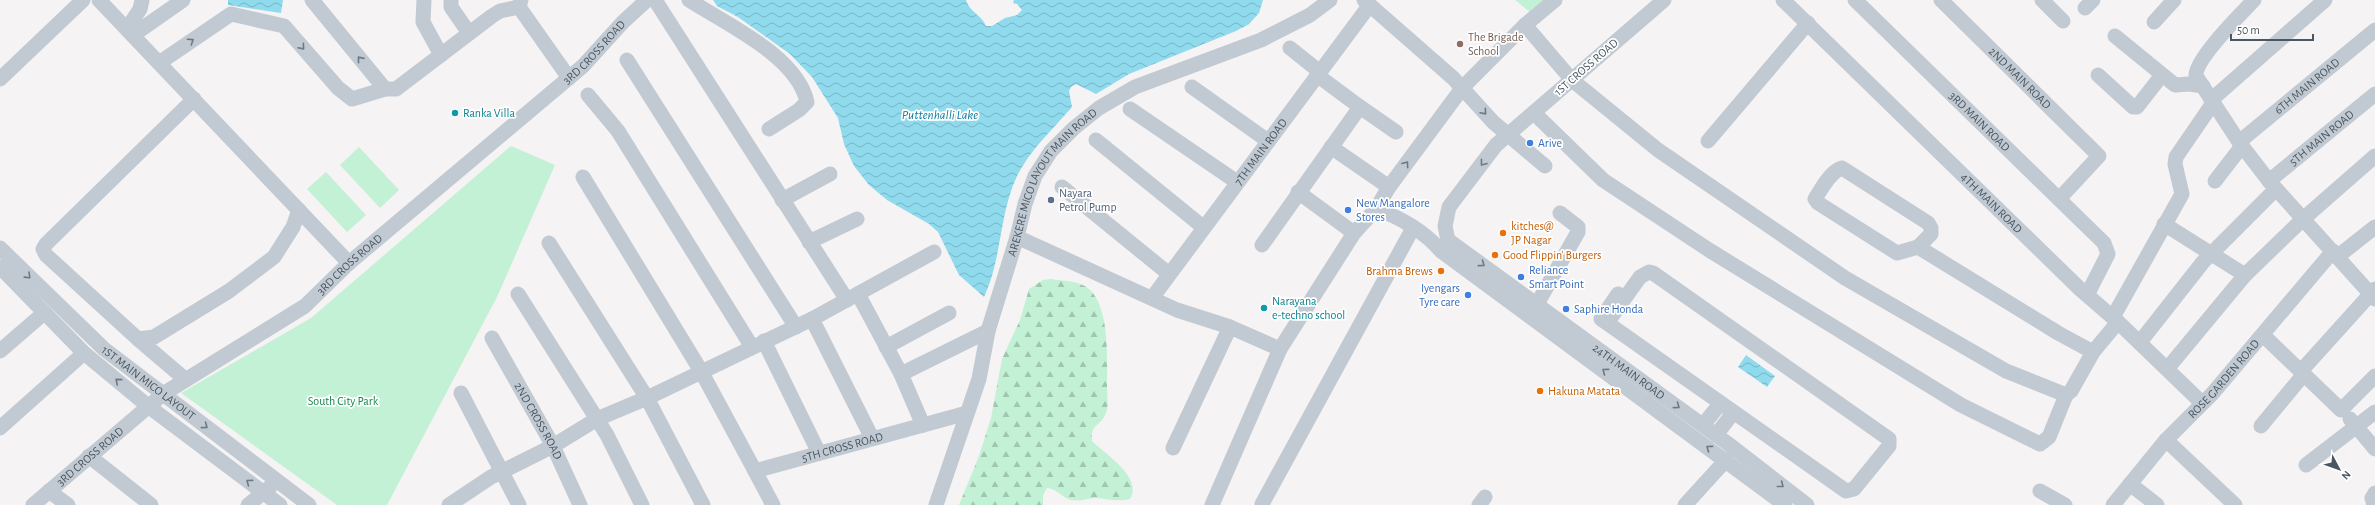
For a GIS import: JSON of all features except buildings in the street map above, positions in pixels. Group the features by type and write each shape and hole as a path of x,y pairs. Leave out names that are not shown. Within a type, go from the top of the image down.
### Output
{"street":[{"path":"0,79 84,0"},
{"path":"100,0 349,263"},
{"path":"130,32 140,9 142,0"},
{"path":"130,32 183,0"},
{"path":"312,0 385,89"},
{"path":"424,0 423,22 441,55"},
{"path":"451,0 451,7 469,33"},
{"name":"3RD CROSS ROAD","path":"33,505 163,394 296,313 349,263 569,78 647,0"},
{"path":"655,0 809,242 852,297 886,347 901,374 922,425"},
{"path":"689,0 770,52 795,75 805,92 807,102 799,110 769,129"},
{"name":"AREKERE MICO LAYOUT MAIN ROAD","path":"936,505 979,379 988,331 1017,238 1025,204 1036,176 1051,151 1074,128 1099,108 1135,87 1261,40 1310,15 1330,0"},
{"path":"1212,505 1280,349 1354,233 1376,208 1389,187 1463,87 1525,25 1555,0"},
{"name":"1ST CROSS ROAD","path":"1509,134 1664,0"},
{"name":"4TH MAIN ROAD","path":"1783,0 2087,295 2140,342 2202,403"},
{"name":"3RD MAIN ROAD","path":"1855,0 2104,243 2108,254 2087,295"},
{"name":"2ND MAIN ROAD","path":"1941,0 2099,156 2059,199"},
{"path":"2042,0 2063,21"},
{"path":"2154,22 2174,0"},
{"path":"2254,0 2222,34 2200,64 2196,71 2196,76 2241,144 2272,185 2373,294 2303,373 2261,426"},
{"path":"1534,113 1603,180 1709,250 1961,405 2040,444 2049,437 2066,395 2071,391 2093,352 2115,319 2164,224 2182,194 2175,164 2176,157 2212,102 2325,0"},
{"path":"1366,3 1463,87 1493,122 1545,166"},
{"name":"7TH MAIN ROAD","path":"1152,298 1318,73 1366,3"},
{"path":"159,63 231,14 284,26 338,88 352,99 385,89 396,89 500,11 520,4 569,78"},
{"path":"1708,142 1808,23"},
{"path":"1525,25 1572,80 1658,150 1845,278 2006,371 2066,395"},
{"name":"6TH MAIN ROAD","path":"2215,181 2241,144 2375,30"},
{"path":"2115,36 2175,85 2189,84 2202,86"},
{"path":"1290,48 1360,107 1396,132"},
{"path":"627,60 796,326"},
{"path":"2098,75 2133,107 2137,106 2162,75"},
{"path":"1192,87 1268,141"},
{"name":"5TH MAIN ROAD","path":"2140,342 2211,254 2272,185 2375,94"},
{"path":"588,95 618,131 758,344 819,453"},
{"path":"186,380 138,340 46,255 43,249 46,244 194,99"},
{"path":"1262,245 1298,192 1360,107"},
{"path":"1130,109 1237,182"},
{"path":"1441,244 1449,207 1496,145 1509,134"},
{"path":"1096,140 1204,227"},
{"path":"1331,147 1389,187"},
{"path":"2167,368 2244,276 2303,219 2375,156"},
{"path":"1918,247 1931,234 1931,228 1928,223 1842,168 1837,169 1815,199 1818,203 1897,253 1918,247 2058,333 2093,352"},
{"path":"782,200 830,174"},
{"path":"583,177 701,371 773,505"},
{"path":"1062,187 1169,274"},
{"path":"1298,192 1354,233"},
{"name":"24TH MAIN ROAD","path":"1376,208 1393,215 1537,304 1703,425 1807,505"},
{"path":"138,340 154,337 161,333 229,291 274,257 293,227 299,210"},
{"path":"1537,304 1578,232 1578,227 1560,213"},
{"path":"809,242 857,219"},
{"path":"2164,224 2244,276"},
{"name":"ROSE GARDEN ROAD","path":"2113,505 2166,440 2202,403 2335,254 2375,227"},
{"path":"1262,504 1413,228"},
{"path":"1017,238 1177,310 1230,327 1280,349"},
{"path":"549,243 647,398 703,505"},
{"name":"24TH MAIN ROAD","path":"1441,244 1785,505"},
{"name":"1ST MAIN MICO LAYOUT","path":"0,248 5,269 44,313 84,353 148,406 280,505"},
{"path":"449,505 502,472 553,446 597,419 647,398 812,319 934,252"},
{"name":"1ST MAIN MICO LAYOUT","path":"5,269 104,349 309,505"},
{"path":"1607,323 1640,277 1649,272 1653,273 1889,439 1890,442 1854,489 1846,491 1601,319 1618,294"},
{"path":"518,294 597,419 642,505"},
{"path":"0,351 44,313"},
{"path":"886,347 949,313"},
{"path":"812,319 872,438"},
{"path":"1173,448 1230,327"},
{"path":"901,374 988,331"},
{"path":"2262,335 2357,425 2375,449"},
{"name":"2ND CROSS ROAD","path":"492,338 553,446 580,505"},
{"path":"0,428 84,353"},
{"path":"2341,410 2375,376"},
{"path":"461,393 519,505"},
{"path":"1703,425 1720,404"},
{"path":"2306,465 2375,412"},
{"name":"5TH CROSS ROAD","path":"756,471 967,413"},
{"path":"1716,435 1733,413"},
{"path":"2166,440 2235,505"},
{"path":"89,456 151,505"},
{"path":"1685,505 1726,460"},
{"path":"248,505 277,481"},
{"path":"2130,484 2157,505"},
{"path":"2040,490 2065,505"},
{"path":"50,491 68,505"},
{"path":"2374,505 2372,498 2375,493"}],"green space":[{"path":"1515,0 1545,0 1530,12"},
{"name":"South City Park","path":"511,146 555,165 497,297 387,505 337,505 181,393 311,318"},
{"path":"359,147 399,190 380,208 340,165"},
{"path":"326,172 366,215 347,232 307,189"},
{"path":"1051,279 1071,281 1085,286 1096,297 1101,308 1107,349 1107,407 1104,417 1094,428 1092,441 1114,460 1127,475 1132,483 1133,491 1130,499 1117,500 1096,498 1072,500 1047,488 1043,495 1043,505 959,505 979,456 991,418 1002,359 1020,320 1029,289 1043,280"}],"water":[{"path":"228,0 283,0 281,13 228,5"},
{"name":"Puttenhalli Lake","path":"713,0 966,0 970,8 982,19 986,26 992,26 1005,18 1017,15 1022,10 1017,4 1013,3 1014,0 1263,0 1259,13 1249,24 1236,31 1129,74 1096,94 1076,84 1071,87 1069,91 1072,107 1028,157 1017,176 1007,206 990,282 984,297 959,275 938,232 929,224 887,200 869,185 854,166 844,144 838,118 812,77 790,54 738,17 717,6"},
{"path":"1746,355 1775,376 1767,387 1738,367"}],"place":[{"name":"The Brigade School","path":"1460,44"},
{"name":"Ranka Villa","path":"455,113"},
{"name":"Arive","path":"1530,143"},
{"name":"Nayara Petrol Pump","path":"1051,200"},
{"name":"New Mangalore Stores","path":"1348,210"},
{"name":"kitches@ JP Nagar","path":"1503,233"},
{"name":"Good Flippin' Burgers","path":"1495,255"},
{"name":"Brahma Brews","path":"1441,271"},
{"name":"Reliance Smart Point","path":"1521,277"},
{"name":"Iyengars Tyre care","path":"1468,295"},
{"name":"Narayana e-techno school","path":"1264,308"},
{"name":"Saphire Honda","path":"1566,309"},
{"name":"Hakuna Matata","path":"1540,391"}]}
